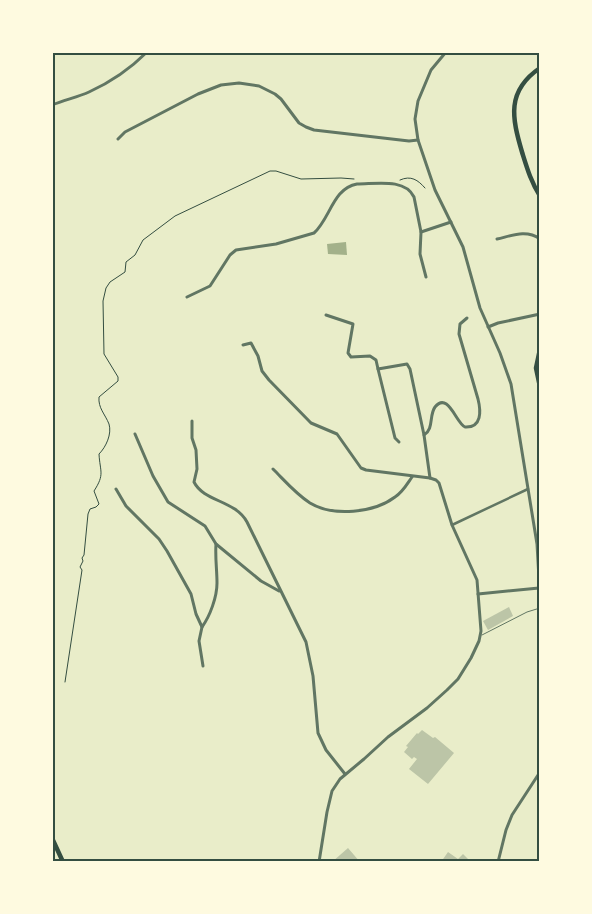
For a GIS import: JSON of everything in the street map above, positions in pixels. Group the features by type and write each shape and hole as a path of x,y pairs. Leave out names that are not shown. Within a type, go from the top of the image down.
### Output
{"main road":[{"path":"540,68 524,81 515,100 514,117 527,167 540,196"},
{"path":"540,349 536,368 540,387"},
{"path":"52,838 63,862"}],"street":[{"path":"52,104 88,93 114,79 138,62 147,52"},
{"path":"446,52 431,70 418,101 416,119 418,140 435,190 463,247 480,308 511,384 537,544 540,596"},
{"path":"118,139 125,132 198,94 221,85 239,83 259,86 275,94 299,123 314,130 409,142 418,140"},
{"path":"187,297 210,286 230,255 236,250 276,244 314,233 343,190 352,185 401,184 412,192 422,232 419,247 426,277"},
{"path":"422,232 451,222"},
{"path":"497,239 522,233 532,234 540,239"},
{"path":"488,327 540,314"},
{"path":"326,315 352,322 354,326 349,355 351,357 370,356 376,360 395,438 399,442"},
{"path":"424,435 429,430 433,411 440,403 447,403 458,422 465,428 473,426 479,420 478,399 459,334 460,324 467,318"},
{"path":"243,345 248,342 251,343 258,356 259,366 266,376 311,423 338,434 361,468 436,480 439,483 452,525 478,580 480,636 471,658 458,679 447,690 427,708 388,737 360,763 344,774 336,784 329,802 319,862"},
{"path":"378,369 407,364 410,369 424,435 430,478"},
{"path":"192,422 192,438 196,450 197,469 194,482 200,492 229,505 243,515 306,642 315,692 318,733 326,750 344,774"},
{"path":"135,434 153,476 168,502 205,526 216,544 261,581 280,592"},
{"path":"273,469 293,490 311,503 327,509 354,511 371,508 389,501 403,490 412,477"},
{"path":"116,489 126,506 159,539 167,551 191,594 196,614 202,627"},
{"path":"452,525 528,489"},
{"path":"203,666 199,641 202,627 208,618 217,585 216,544"},
{"path":"478,594 539,588"},
{"path":"498,862 512,815 540,772"}],"lane":[{"path":"480,636 527,612 540,608"}],"path":[{"path":"65,682 82,570 80,567 84,555 88,514 90,508 96,507 99,504 94,491 100,482 102,474 99,454 104,449 108,436 108,423 103,416 99,403 100,397 118,381 118,377 104,354 102,313 106,288 113,279 125,272 126,262 135,255 143,240 175,216 270,172 276,171 301,179 360,179"},
{"path":"400,180 406,178 417,179 425,188"}],"shaded area":[{"path":"346,242 347,255 328,254 327,244"}],"building":[{"path":"509,607 513,616 488,630 483,621"},
{"path":"422,730 433,738 435,737 454,753 428,784 409,769 417,759 414,757 412,759 404,752 408,747 406,746"},
{"path":"348,848 360,862 332,862"},
{"path":"448,852 458,859 463,854 471,862 441,862"}]}
